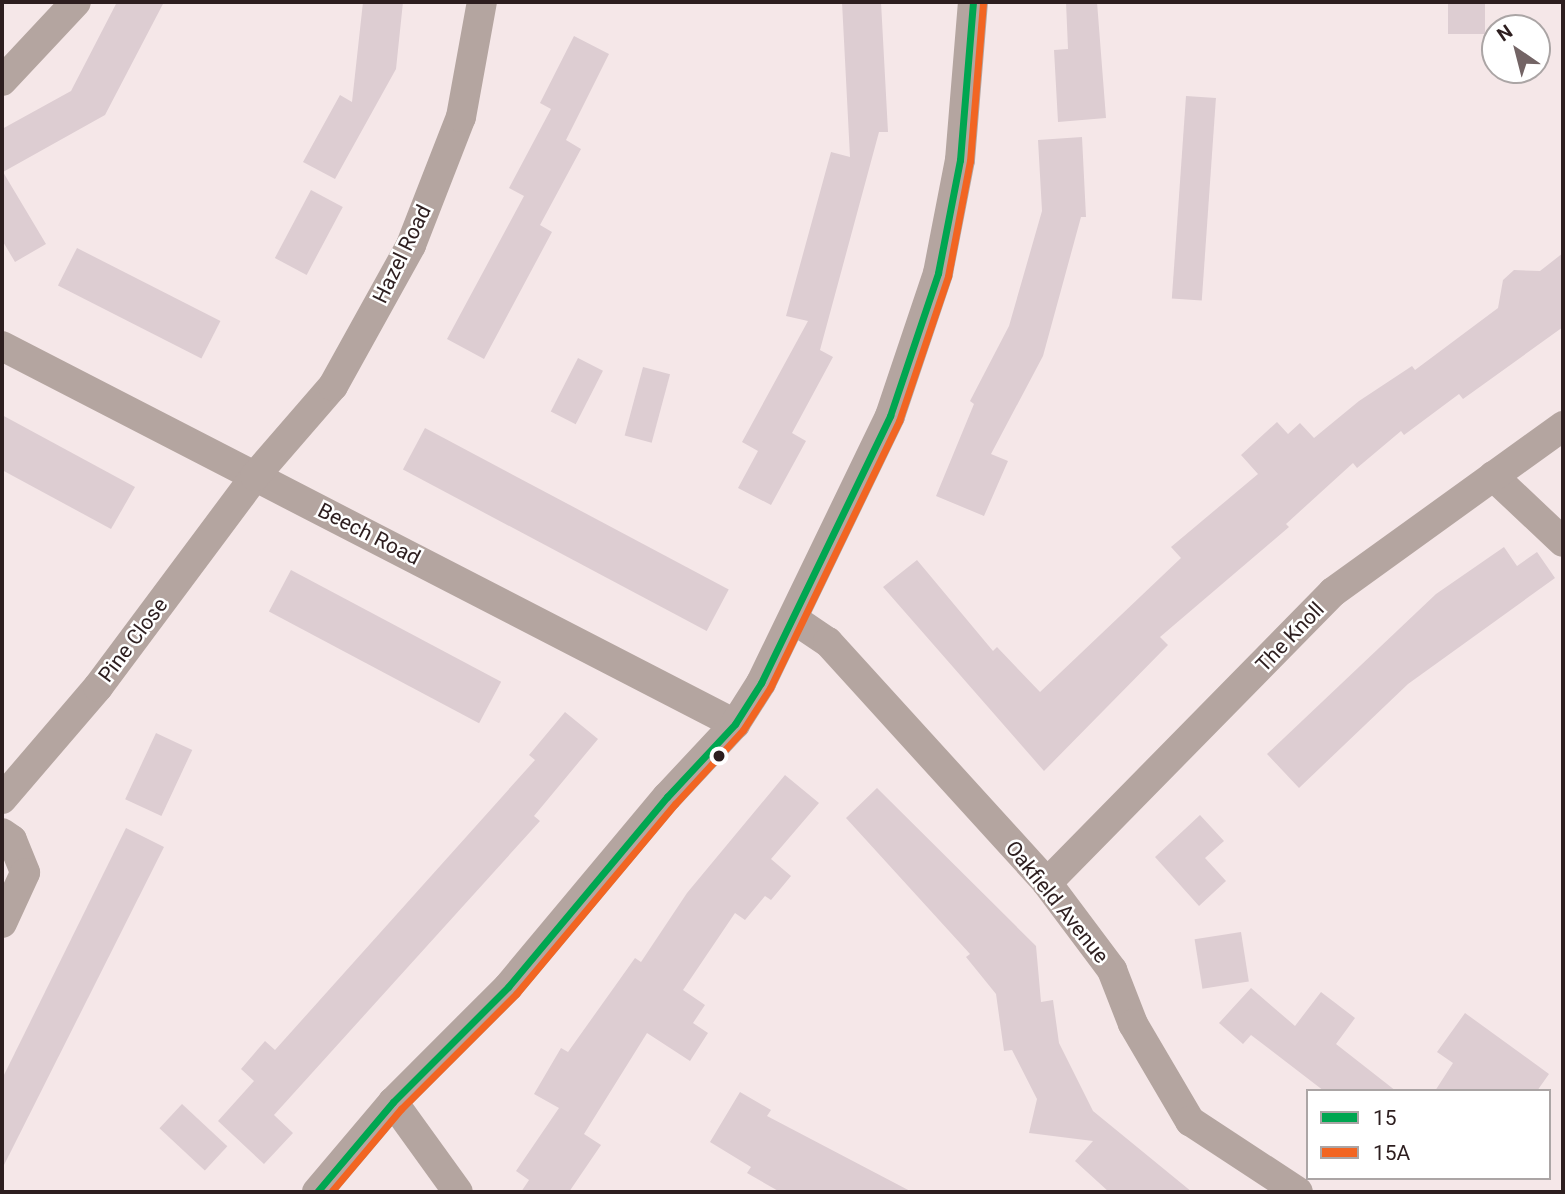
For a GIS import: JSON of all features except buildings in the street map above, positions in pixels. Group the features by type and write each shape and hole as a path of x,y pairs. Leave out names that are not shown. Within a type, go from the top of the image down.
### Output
{"street":[{"path":"2,81 76,2"},
{"name":"Hazel Road","path":"255,475 332,386 411,245 461,117 482,2"},
{"path":"317,1192 393,1102 508,987 667,797 735,723 795,620 890,416 938,273 960,160 973,2"},
{"name":"Beech Road","path":"2,346 735,723"},
{"name":"The Knoll","path":"1047,883 1334,592 1563,426"},
{"name":"Pine Close","path":"2,799 98,687 255,475"},
{"path":"1493,476 1563,542"},
{"name":"Oakfield Avenue","path":"795,620 828,642 1047,883 1112,970 1133,1024 1191,1121 1298,1192"},
{"path":"2,834 12,840 25,873 2,923"},
{"path":"393,1102 458,1192"}],"transit line":[{"name":"15","path":"317,1192 393,1102 508,987 667,797 735,724 761,683 890,416 938,273 960,160 973,2"},
{"name":"15A","path":"331,1192 401,1109 516,994 675,804 743,730 770,688 899,421 948,276 970,161 983,3"}]}
